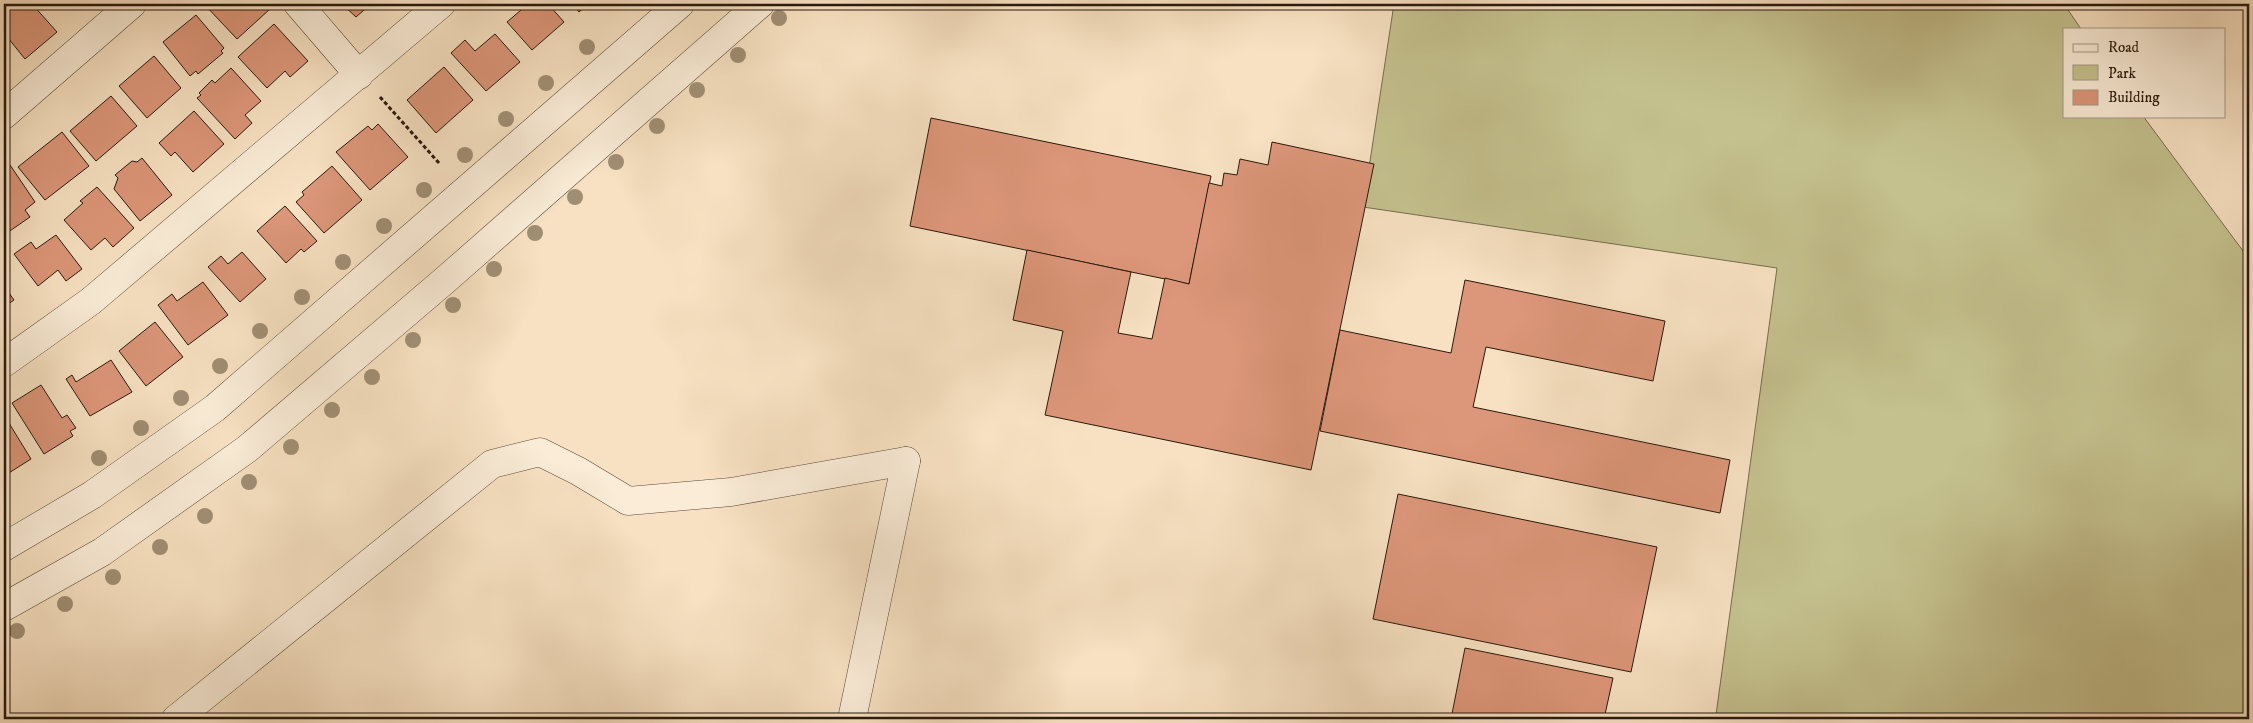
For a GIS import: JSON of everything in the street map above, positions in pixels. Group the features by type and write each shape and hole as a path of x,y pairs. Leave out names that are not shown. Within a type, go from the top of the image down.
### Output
{"street":[{"path":"4,115 132,4"},
{"path":"298,4 359,75"},
{"path":"4,363 92,301 441,4"},
{"path":"4,547 92,495 215,408 680,4"},
{"path":"4,607 102,552 247,449 444,282 760,4"},
{"path":"176,719 492,464 540,452 578,471 628,501 731,492 906,460 852,719"}],"path":[{"path":"359,75 438,163"}],"green space":[{"path":"1394,4 2064,4 2080,28 2063,28 2063,118 2144,118 2249,259 2249,719 1709,719 1716,715 1777,268 1363,207"}],"building":[{"path":"4,4 32,4 57,32 25,59 4,33"},
{"path":"204,4 266,4 270,9 237,39"},
{"path":"342,4 371,4 356,17"},
{"path":"528,4 548,4 564,22 532,50 507,22"},
{"path":"572,4 588,4 579,12"},
{"path":"196,15 224,48 221,51 223,53 198,74 196,71 190,76 163,42"},
{"path":"274,24 308,61 290,77 285,71 267,88 238,57"},
{"path":"495,34 520,62 486,91 451,53 465,40 475,51"},
{"path":"154,56 181,88 147,118 119,86"},
{"path":"444,67 473,100 436,133 407,100"},
{"path":"231,68 261,101 245,115 252,123 235,139 197,98 201,95 199,93 212,80 215,83"},
{"path":"111,96 137,126 96,161 70,131"},
{"path":"194,111 224,144 193,172 175,152 171,156 159,143"},
{"path":"931,118 1211,176 1189,284 910,226"},
{"path":"378,124 408,157 370,190 336,152 368,126 372,130"},
{"path":"62,132 89,166 45,200 18,167"},
{"path":"1272,142 1374,164 1311,470 1045,415 1063,331 1013,320 1027,250 1131,272 1118,333 1152,339 1165,278 1189,284 1209,183 1222,186 1224,173 1237,175 1240,159 1268,165"},
{"path":"142,158 172,195 140,221 114,189 118,178 115,175 132,161 137,162"},
{"path":"10,165 35,202 25,210 30,217 4,235 4,169"},
{"path":"332,166 362,200 324,233 296,202 304,195 302,192"},
{"path":"97,187 134,228 113,247 105,238 91,250 64,220 83,203 80,201"},
{"path":"285,206 317,241 304,252 301,249 286,263 257,231"},
{"path":"56,235 82,269 66,281 58,270 38,286 14,254 31,242 36,249"},
{"path":"242,252 266,279 240,302 208,267 221,256 228,264"},
{"path":"1465,280 1665,321 1653,381 1486,347 1473,407 1730,460 1720,513 1320,431 1340,330 1451,353"},
{"path":"203,282 228,315 188,345 158,305 172,294 177,301"},
{"path":"4,286 14,300 4,307"},
{"path":"155,322 183,357 146,386 119,351"},
{"path":"111,360 132,392 90,416 66,379 72,375 76,382"},
{"path":"41,385 62,418 67,415 76,428 70,431 73,436 44,454 12,403"},
{"path":"4,415 31,459 4,476"},
{"path":"1398,494 1657,547 1631,672 1373,619"},
{"path":"1465,648 1613,678 1604,719 1451,719"}]}
